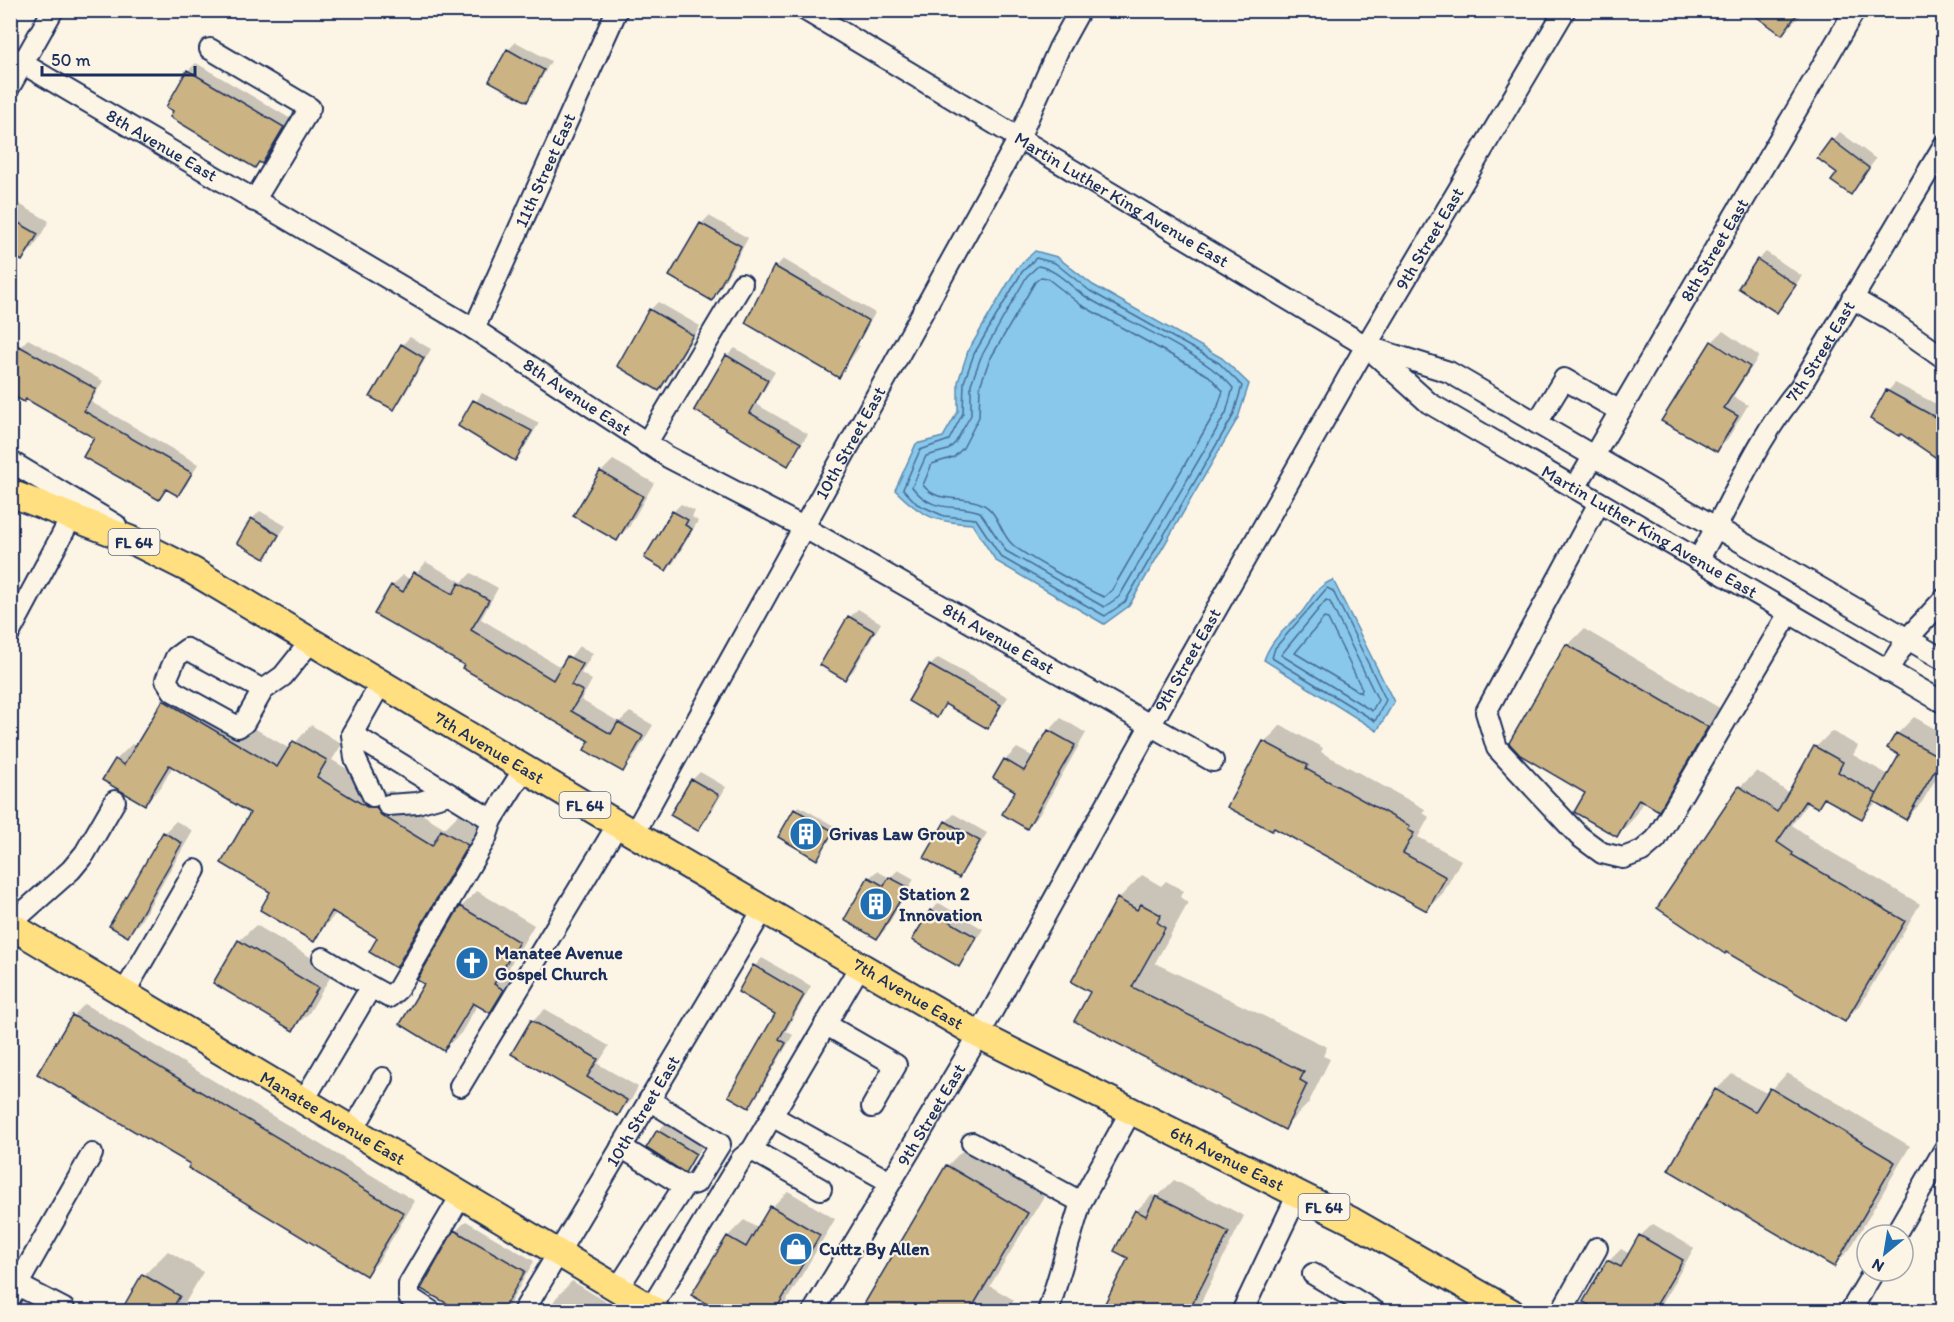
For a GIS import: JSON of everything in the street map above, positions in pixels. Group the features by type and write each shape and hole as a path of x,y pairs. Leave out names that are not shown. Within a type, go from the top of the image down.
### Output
{"main road":[{"name":"FL 64","path":"10,493 76,509"},
{"name":"7th Avenue East","path":"76,509 193,571 524,769 979,1035 1132,1109"},
{"name":"Manatee Avenue East","path":"10,925 654,1310"},
{"name":"6th Avenue East","path":"1132,1109 1298,1194 1502,1309"}],"street":[{"path":"10,86 17,60 53,10"},
{"name":"11th Street East","path":"474,329 617,10"},
{"name":"Martin Luther King Avenue East","path":"805,10 1366,346 1428,404 1944,703"},
{"name":"10th Street East","path":"460,1086 626,829 805,528 1019,138 1059,48 1080,10"},
{"name":"9th Street East","path":"813,1311 979,1035 1150,726 1366,346 1565,10"},
{"name":"8th Street East","path":"1575,488 1855,10"},
{"path":"210,49 310,108 254,201"},
{"name":"8th Avenue East","path":"17,60 474,329 646,444 805,528 1213,761"},
{"name":"7th Street East","path":"1698,561 1717,528 1752,456 1781,410 1800,387 1944,145"},
{"path":"646,444 742,284"},
{"path":"1852,298 1890,320 1944,358"},
{"name":"Martin Luther King Avenue East","path":"1366,346 1449,372 1944,660"},
{"path":"1537,423 1564,379 1620,411"},
{"path":"10,461 76,509 10,632"},
{"path":"1599,502 1486,712 1497,748 1578,836 1602,853 1623,858 1642,851 1656,839 1789,613"},
{"path":"1887,671 1907,639 1944,599"},
{"path":"263,690 187,649 176,657 166,680 173,691 238,727 244,723 263,690 283,676 311,641"},
{"path":"381,683 352,734 355,758 381,800 417,803 449,794"},
{"path":"352,734 492,820"},
{"path":"323,958 389,997 398,989 486,838 492,820 524,769"},
{"path":"10,925 71,870 85,853 115,801"},
{"path":"124,993 195,870"},
{"name":"10th Street East","path":"523,1311 763,910"},
{"path":"654,1310 718,1197 742,1158 752,1150 860,966"},
{"path":"304,1100 371,987"},
{"path":"825,1024 896,1065 872,1107"},
{"path":"353,1130 383,1078"},
{"path":"618,1288 720,1144 649,1100"},
{"path":"1048,1311 1081,1202 1132,1109"},
{"path":"772,1116 890,1182"},
{"path":"972,1143 1081,1202"},
{"path":"621,1147 690,1185 718,1197"},
{"path":"752,1150 821,1189"},
{"path":"1902,1223 1944,1150"},
{"path":"64,1309 12,1287 92,1155"},
{"path":"432,1311 408,1297 409,1284 462,1194"},
{"path":"1242,1311 1298,1194"},
{"path":"1561,1311 1597,1248"},
{"path":"1313,1274 1376,1311"},
{"path":"1850,1311 1867,1283"}],"water":[{"path":"1035,251 1057,257 1093,285 1222,358 1249,384 1238,418 1129,606 1104,624 996,561 972,524 948,522 930,516 921,512 895,490 916,444 943,437 958,411 958,382 968,351 1017,268"},
{"path":"1333,580 1394,702 1377,731 1264,660 1275,640 1301,613 1318,590"}],"building":[{"path":"1747,10 1800,10 1782,35"},
{"path":"507,49 544,70 527,102 489,81"},
{"path":"187,70 284,127 262,164 259,162 255,168 170,117 173,111 166,107"},
{"path":"1831,139 1869,168 1851,195 1831,181 1837,173 1817,158"},
{"path":"10,218 38,234 22,261 10,254"},
{"path":"700,223 741,246 712,301 669,276"},
{"path":"1757,259 1796,285 1777,313 1738,288"},
{"path":"774,266 869,321 839,378 745,323"},
{"path":"649,309 693,335 659,391 617,366"},
{"path":"1711,341 1750,367 1724,408 1738,416 1717,452 1661,421"},
{"path":"401,344 424,358 394,410 370,397"},
{"path":"19,346 96,389 84,411 192,473 178,496 166,489 159,500 83,457 94,438 26,399 24,402 10,394 10,360"},
{"path":"726,355 768,380 750,413 801,443 788,466 694,410"},
{"path":"1886,390 1944,422 1944,463 1901,434 1899,436 1870,419"},
{"path":"473,400 532,431 515,461 458,426"},
{"path":"600,471 643,496 617,541 573,516"},
{"path":"672,511 688,520 685,525 692,529 666,571 644,558"},
{"path":"251,518 279,535 265,559 237,543"},
{"path":"414,572 453,594 459,583 489,600 471,630 553,680 567,656 583,664 571,685 583,691 571,711 611,734 618,722 643,736 623,772 584,750 589,741 462,668 464,665 374,614 391,585 403,592"},
{"path":"848,616 874,631 845,680 820,665"},
{"path":"1566,644 1708,727 1659,811 1639,799 1617,837 1574,812 1585,793 1520,755 1509,743"},
{"path":"929,665 1001,705 988,729 945,704 937,718 908,701"},
{"path":"163,700 277,767 293,741 327,760 317,777 367,807 376,807 381,815 432,846 441,830 468,845 396,968 369,952 377,938 332,911 314,942 260,910 270,892 221,863 250,813 169,765 145,805 102,780 115,759 124,765"},
{"path":"1048,730 1075,745 1027,829 1002,814 1015,791 993,778 1004,759 1024,771"},
{"path":"1896,733 1942,758 1906,820 1873,801 1899,755 1887,748"},
{"path":"1263,741 1308,765 1306,769 1410,826 1408,830 1414,833 1403,853 1446,877 1427,911 1274,828 1272,831 1227,807"},
{"path":"1814,746 1843,762 1838,772 1877,794 1862,819 1824,798 1818,808 1805,801 1777,842 1793,853 1792,855 1905,921 1845,1022 1726,952 1725,954 1657,908 1739,786 1777,812"},
{"path":"691,779 719,795 698,831 670,815"},
{"name":"Grivas Law Group","path":"794,809 833,831 817,860 778,837"},
{"path":"945,821 980,841 959,878 924,858"},
{"path":"163,832 182,843 128,937 109,926"},
{"name":"Station 2 Innovation","path":"868,877 884,886 889,877 908,887 877,939 844,920"},
{"path":"1117,898 1137,910 1141,904 1161,915 1157,922 1165,928 1132,987 1304,1072 1300,1080 1307,1084 1285,1130 1074,1021 1090,992 1071,982"},
{"name":"Manatee Avenue Gospel Church","path":"460,906 519,942 494,984 504,990 490,1013 473,1003 444,1051 400,1024 424,984 417,980"},
{"path":"930,910 976,937 959,967 912,940"},
{"path":"238,940 318,988 293,1031 213,983"},
{"path":"753,965 804,995 779,1039 786,1043 749,1108 728,1096 775,1014 738,992"},
{"path":"72,1015 404,1213 366,1276 188,1168 190,1164 37,1074"},
{"path":"531,1020 598,1059 587,1077 627,1100 618,1116 511,1054"},
{"path":"1770,1088 1895,1162 1860,1223 1855,1223 1855,1231 1834,1267 1668,1170 1715,1089 1755,1112"},
{"path":"657,1130 696,1154 685,1173 646,1148"},
{"path":"946,1165 1028,1213 970,1311 860,1311"},
{"path":"1156,1196 1229,1232 1189,1311 1101,1311 1128,1258 1114,1251 1135,1210 1146,1216"},
{"path":"770,1206 820,1235 775,1311 719,1311 691,1295 727,1236 746,1247"},
{"path":"454,1230 525,1271 502,1311 460,1311 421,1289"},
{"path":"1639,1235 1683,1260 1653,1311 1600,1311 1583,1302 1607,1260 1621,1267"},
{"path":"142,1274 180,1296 171,1311 121,1311"}],"place":[{"name":"Grivas Law Group","path":"806,834"},
{"name":"Station 2 Innovation","path":"876,904"},
{"name":"Manatee Avenue Gospel Church","path":"472,963"},
{"name":"Cuttz By Allen","path":"796,1249"}]}
